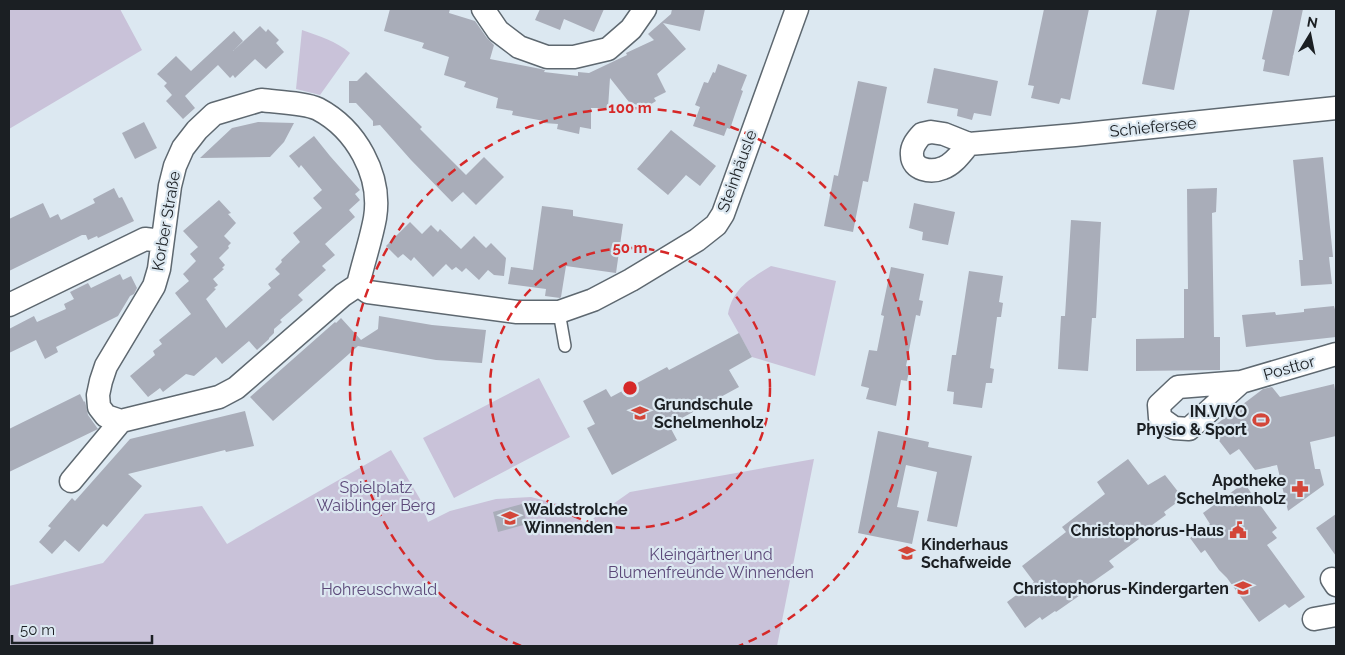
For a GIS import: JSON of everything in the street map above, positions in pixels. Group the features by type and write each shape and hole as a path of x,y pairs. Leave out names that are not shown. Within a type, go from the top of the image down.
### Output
{"street":[{"path":"483,9 498,31 519,46 548,57 574,56 608,49 631,29 646,9"},
{"name":"Steinhäusle","path":"358,285 368,292 474,307 517,312 559,312 593,300 697,240 716,225 723,214 797,9"},
{"name":"Korber Straße","path":"121,421 106,416 99,407 98,394 101,381 106,366 154,286 159,269 175,166 183,148 197,130 214,114 261,100 317,109 353,137 366,160 375,186 375,217 358,285"},
{"name":"Schiefersee","path":"969,144 1066,136 1336,108"},
{"path":"9,305 145,239 162,241"},
{"path":"71,481 121,421 219,397 236,388 358,285"},
{"name":"Posttor","path":"1241,382 1336,354"},
{"path":"1314,620 1336,615"}],"lane":[{"path":"559,312 565,346"}],"green space":[{"path":"9,9 120,9 142,50 9,129"},
{"path":"302,30 333,42 350,53 320,95 296,89"},
{"path":"771,266 836,281 815,376 752,357 728,314 730,305 738,291 749,280"},
{"path":"539,378 570,437 454,498 423,438"},
{"path":"391,450 420,499 428,522 450,511 496,499 531,497 558,504 587,525 596,516 630,492 814,459 777,646 9,646 9,586 103,563 145,514 202,506 227,544"}],"building":[{"path":"390,9 450,9 449,13 475,21 494,45 490,59 545,70 544,72 578,76 578,72 589,73 654,40 648,34 671,14 672,9 705,9 700,31 663,23 686,49 657,74 666,92 654,98 656,101 645,108 629,102 610,78 608,108 591,108 591,129 580,127 579,134 557,129 558,124 544,123 544,121 512,115 513,111 496,108 498,98 464,87 466,82 444,75 449,57 422,48 424,43 384,31"},
{"path":"540,9 604,9 594,32 564,19 560,30 535,20"},
{"path":"1044,9 1089,9 1070,100 1061,98 1059,104 1031,98 1034,86 1028,85"},
{"path":"1157,9 1190,9 1174,90 1142,84"},
{"path":"1273,9 1303,9 1289,76 1263,71 1265,60 1262,59"},
{"path":"260,26 266,32 268,29 279,40 276,43 284,52 266,69 255,59 235,78 233,75 230,78 218,65 185,96 195,108 183,119 166,101 172,95 164,86 167,83 157,74 176,56 191,71 234,31 243,41 233,51"},
{"path":"718,64 747,75 730,129 727,128 724,136 693,126 700,107 695,105 704,82 708,83 713,72 715,73"},
{"path":"934,68 998,81 991,116 974,113 972,120 957,116 958,109 927,103"},
{"path":"366,72 422,127 420,129 466,175 484,157 504,177 476,205 463,192 452,202 380,125 373,126 373,121 356,103 349,103 349,81 357,81"},
{"path":"858,81 887,87 868,182 863,181 853,232 824,226 834,175 838,176"},
{"path":"144,122 157,148 135,159 122,133"},
{"path":"258,122 294,123 284,142 270,157 200,158 232,128"},
{"path":"671,130 716,166 700,186 686,175 668,195 637,169"},
{"path":"314,136 360,190 355,194 360,200 349,210 355,217 325,244 335,255 322,266 326,270 298,295 303,300 280,320 282,322 274,329 274,333 257,350 249,341 222,364 216,357 194,376 186,374 163,392 160,388 148,397 130,376 155,355 153,351 162,344 159,340 191,314 175,293 189,281 183,274 196,261 190,254 198,247 183,231 219,200 231,213 228,214 236,223 224,236 231,243 228,246 229,248 219,258 225,265 222,268 224,269 213,279 218,285 206,299 226,328 271,288 268,284 280,274 275,269 282,262 281,260 300,242 293,233 322,208 313,198 322,190 301,165 299,168 289,156"},
{"path":"1323,157 1333,257 1329,257 1332,284 1301,286 1299,260 1303,260 1293,160"},
{"path":"114,188 119,198 122,197 134,221 98,238 97,236 88,240 86,235 82,235 9,271 9,219 43,203 50,218 58,214 61,220 95,203 93,199"},
{"path":"1217,188 1216,212 1212,213 1214,337 1220,337 1220,370 1136,371 1136,339 1184,338 1184,289 1188,289 1187,189"},
{"path":"914,203 955,212 948,245 922,240 923,232 909,228"},
{"path":"542,206 573,210 573,216 623,224 616,273 566,266 560,298 545,296 546,289 508,284 511,267 533,270"},
{"path":"1071,220 1101,222 1096,318 1092,318 1088,371 1058,369 1061,316 1065,316"},
{"path":"410,222 422,234 431,225 438,232 440,229 461,249 474,236 486,248 491,243 506,258 504,276 494,275 488,270 479,280 466,268 462,272 456,267 452,270 446,264 433,277 414,257 411,261 403,254 398,258 386,246"},
{"path":"891,267 924,274 919,300 923,301 920,316 916,315 906,366 910,367 907,381 901,380 896,406 866,399 869,388 861,386 869,350 877,351 884,316 881,315"},
{"path":"969,271 1003,276 999,302 1003,303 1001,317 997,317 990,368 994,369 992,383 986,383 982,408 953,404 954,392 947,391 952,355 956,355"},
{"path":"120,274 123,280 131,276 137,288 118,316 56,347 58,352 45,359 36,340 9,353 9,329 34,316 37,322 66,309 64,304 74,299 70,292 88,283 91,288"},
{"path":"1334,306 1336,313 1336,337 1246,347 1242,315 1275,312 1276,315 1304,312 1304,309"},
{"path":"379,316 432,325 486,330 482,363 436,360 358,346 273,421 250,397 341,318 361,340 378,329"},
{"name":"Grundschule Schelmenholz","path":"739,333 752,357 729,370 739,387 669,425 677,440 612,475 587,428 595,424 583,401 606,389 611,397 667,367 669,370"},
{"path":"1334,384 1336,389 1336,436 1310,442 1315,469 1320,469 1324,485 1288,511 1277,465 1255,470 1239,449 1230,455 1210,429 1263,389 1272,387 1280,397"},
{"path":"80,394 85,401 88,415 98,429 9,472 9,429"},
{"path":"245,411 254,446 226,452 225,450 128,474 142,486 107,527 103,524 79,552 65,540 52,554 39,542 51,528 48,526 72,498 75,501 130,439"},
{"path":"878,431 929,442 928,447 972,456 957,527 927,521 937,472 906,465 897,507 919,511 912,544 858,533"},
{"path":"1128,459 1148,485 1165,475 1183,498 1164,512 1166,515 1137,536 1139,539 1109,561 1114,567 1084,588 1086,591 1056,612 1042,620 1040,617 1025,628 1007,602 1034,582 1022,566 1066,532 1062,527 1105,494 1097,482"},
{"path":"1244,483 1277,528 1272,532 1277,538 1267,545 1305,597 1289,608 1285,604 1259,622 1205,550 1201,553 1190,538 1210,524 1203,513"},
{"name":"Waldstrolche Winnenden","path":"522,504 527,524 498,532 493,512"},
{"path":"1336,514 1336,556 1316,528"}],"place":[{"name":"Grundschule Schelmenholz","path":"640,413"},
{"name":"IN.VIVO Physio & Sport","path":"1261,420"},
{"name":"Apotheke Schelmenholz","path":"1300,489"},
{"name":"Waldstrolche Winnenden","path":"510,518"},
{"name":"Christophorus-Haus","path":"1238,530"},
{"name":"Kinderhaus Schafweide","path":"907,553"},
{"name":"Christophorus-Kindergarten","path":"1243,588"}],"park label":[{"name":"Spielplatz Waiblinger Berg","path":"376,496"},
{"name":"Kleingärtner und Blumenfreunde Winnenden","path":"711,563"},
{"name":"Hohreuschwald","path":"379,589"}]}
